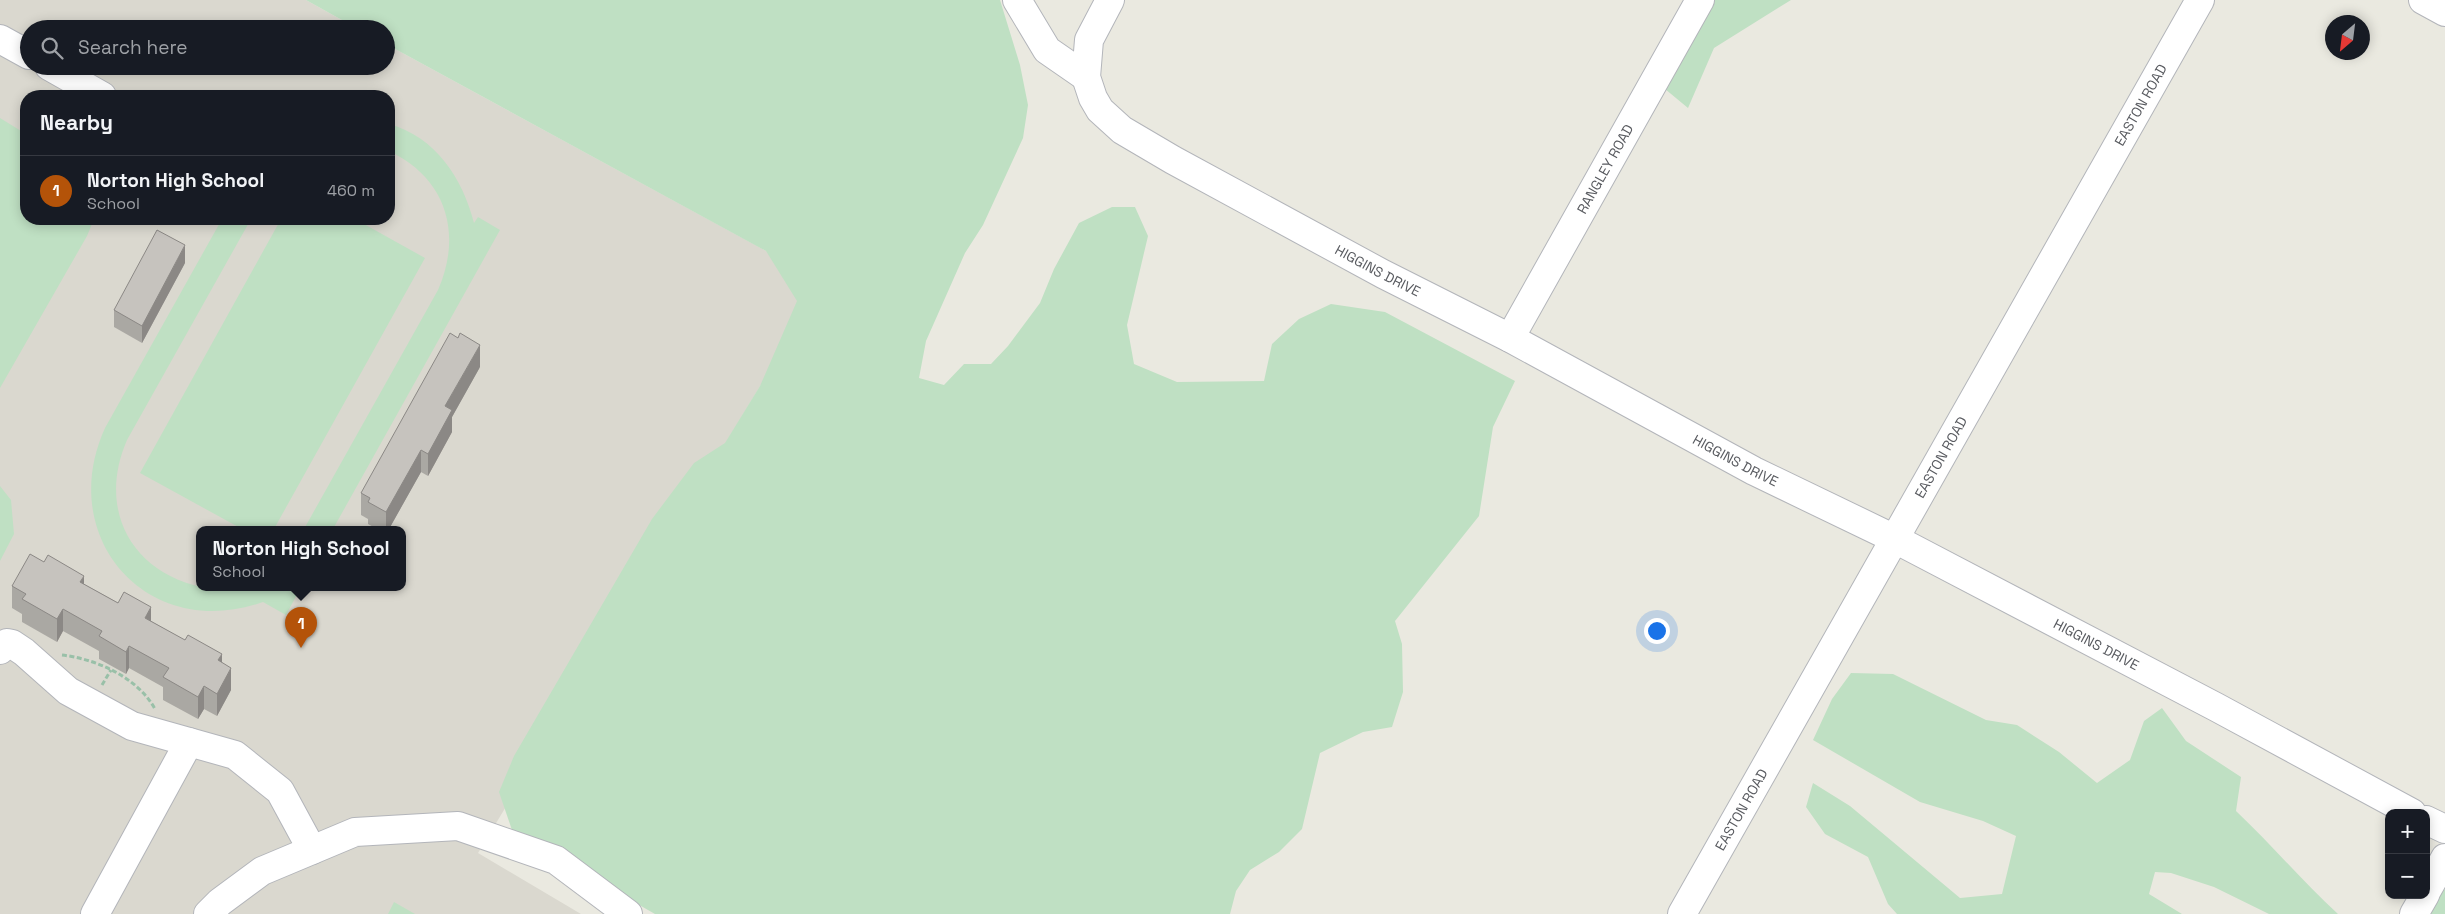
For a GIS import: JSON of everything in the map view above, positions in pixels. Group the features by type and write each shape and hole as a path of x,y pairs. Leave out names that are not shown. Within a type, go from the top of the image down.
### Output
{"street":[{"path":"1017,0 1047,50 1086,77"},
{"path":"1086,77 1089,40 1110,0"},
{"name":"RANGLEY ROAD","path":"1510,338 1700,0"},
{"name":"EASTON ROAD","path":"1682,914 2200,0"},
{"path":"2423,0 2445,12"},
{"path":"0,39 20,50"},
{"path":"64,75 91,90"},
{"name":"HIGGINS DRIVE","path":"1086,77 1093,98 1100,110 1122,130 1173,160 1383,274 1510,338 1754,471 1895,539 2404,809"},
{"path":"0,650 7,643 12,644 24,652 68,691 132,726 236,755 280,791 312,850"},
{"path":"95,914 189,742"},
{"path":"2430,822 2445,829"},
{"path":"208,914 220,902 262,871 355,832 458,826 556,860 628,914"},
{"path":"2430,885 2445,858"},
{"path":"2414,914 2422,899"}],"shaded area":[{"path":"0,0 306,0 342,20 20,20 20,75 395,75 395,49 823,282 478,853 581,914 0,914"}],"green space":[{"path":"306,0 1000,0 1020,65 1028,105 1023,138 983,225 965,253 926,341 919,378 944,385 964,364 991,364 1008,346 1040,303 1054,269 1079,223 1112,207 1135,207 1148,236 1127,325 1134,364 1177,382 1264,381 1272,344 1299,319 1331,304 1385,312 1515,381 1493,427 1479,516 1395,621 1402,644 1403,692 1392,727 1363,732 1320,753 1302,829 1279,852 1250,870 1236,891 1230,914 655,914 513,833 499,792 514,756 652,519 694,463 725,443 760,386 797,301 766,251 395,49 395,20 342,20"},
{"path":"1710,0 1791,0 1714,48 1688,108 1659,84"},
{"path":"0,118 20,130 20,225 92,225 0,388"},
{"path":"395,126 421,139 434,149 445,162 463,191 474,223 478,217 500,230 335,526 306,526 438,290 445,269 449,248 449,228 444,209 436,192 424,176 408,162 395,154"},
{"path":"219,225 248,225 127,440 119,466 116,490 119,513 127,534 139,552 156,567 177,579 196,585 196,591 299,591 286,615 263,602 221,611 183,608 149,594 122,572 103,542 92,507 93,469 105,428"},
{"path":"278,225 366,225 425,258 276,526 237,526 140,473"},
{"path":"0,486 11,500 14,534 0,561"},
{"path":"1851,673 1893,674 1986,720 2017,725 2059,752 2097,783 2130,760 2144,721 2162,708 2186,741 2241,777 2236,811 2338,914 2269,914 2214,887 2171,873 2155,872 2149,894 2182,914 1897,914 1888,904 1868,857 1825,834 1806,807 1813,783 1850,806 1960,898 2002,894 2016,836 1983,821 1920,802 1813,740 1832,699"},
{"path":"2445,889 2445,914 2417,914"},
{"path":"394,902 415,914 388,914"}],"building":[{"path":"157,230 185,245 142,326 114,310"},
{"path":"450,333 458,338 460,333 480,345 445,406 452,410 428,454 421,450 386,512 368,502 370,498 361,493"},
{"path":"30,554 44,562 48,555 84,576 80,582 118,603 124,592 151,607 145,618 185,640 188,635 222,654 218,660 231,668 217,694 204,686 198,697 163,677 169,668 129,646 126,652 99,636 102,631 63,609 57,619 22,599 26,594 12,586"}],"place":[{"name":"Norton High School","path":"301,648"}]}
